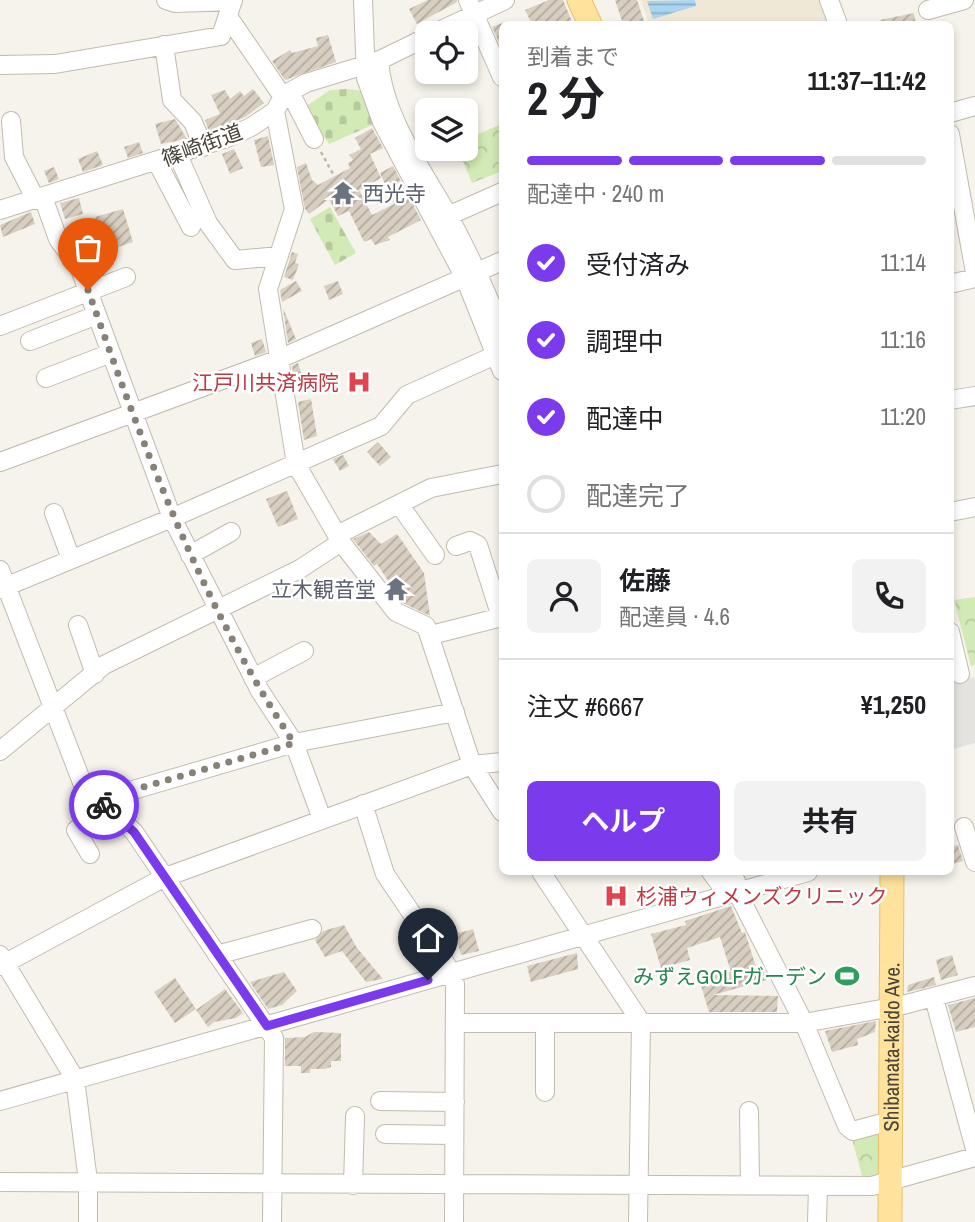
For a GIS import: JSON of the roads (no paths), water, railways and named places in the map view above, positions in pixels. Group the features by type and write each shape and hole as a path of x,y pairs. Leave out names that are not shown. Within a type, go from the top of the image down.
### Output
{"main road":[{"path":"579,0 589,21"},
{"name":"Shibamata-kaido Ave.","path":"890,1222 892,875"}],"street":[{"path":"166,0 175,3 232,6"},
{"path":"272,1222 274,1038 134,832 83,785 55,707 3,581 71,559 172,518 382,426 407,395 499,353 448,216 395,119 374,61 363,0"},
{"path":"451,21 471,6 505,0"},
{"path":"829,0 837,21"},
{"path":"928,11 964,0"},
{"path":"0,65 55,64 221,36 232,6"},
{"path":"232,6 285,95 295,103 314,139"},
{"path":"471,6 499,70"},
{"path":"285,95 306,83 374,61 415,42"},
{"path":"164,45 172,100 193,122 203,147"},
{"path":"374,61 366,78 382,122 499,326"},
{"name":"篠崎街道","path":"0,209 203,147 251,127 275,111 285,95"},
{"path":"954,112 975,106"},
{"path":"275,111 294,208 268,289 296,464 339,539 396,612 426,626 472,765 499,807"},
{"path":"10,121 14,157 40,198 58,239 80,269 172,518 253,678 294,743 322,819"},
{"path":"954,154 975,276 954,283"},
{"path":"178,155 208,223 235,260 279,256"},
{"path":"157,162 191,227"},
{"path":"448,216 499,193"},
{"path":"0,462 279,359 499,262"},
{"path":"0,326 126,277"},
{"path":"30,341 97,315"},
{"path":"46,378 111,353"},
{"path":"954,399 975,396"},
{"path":"0,751 104,665 300,569 339,539 399,504 452,482 499,474"},
{"path":"399,504 436,555"},
{"path":"954,511 975,507"},
{"path":"54,513 71,559"},
{"path":"190,555 231,532"},
{"path":"456,546 470,541 478,545 499,608"},
{"path":"430,635 499,618"},
{"path":"78,625 95,674"},
{"path":"954,646 962,674"},
{"path":"253,678 303,650"},
{"path":"90,853 76,830 104,804 294,743 455,712"},
{"path":"88,1222 88,1181 75,1079 2,961 163,878 472,765 499,762"},
{"path":"363,804 385,874 455,984 454,1222"},
{"path":"963,827 975,862"},
{"path":"543,875 641,1022 638,1222"},
{"path":"713,875 720,884 737,892"},
{"path":"732,875 736,881 737,892 804,1023 847,1126 853,1130 890,1121"},
{"path":"0,1101 797,875"},
{"path":"217,955 312,929"},
{"path":"456,1023 804,1023 934,998 975,986"},
{"path":"934,998 967,1087 975,1149"},
{"path":"545,1023 545,1092"},
{"path":"380,1101 455,1102"},
{"path":"749,1111 750,1185"},
{"path":"353,1185 355,1116"},
{"path":"385,1135 454,1135"},
{"path":"0,1182 872,1186 975,1157"},
{"path":"817,1222 818,1187"}],"water":[{"path":"695,0 696,6 653,19 647,1"}],"place":[{"name":"西光寺","path":"343,193"},
{"name":"江戸川共済病院","path":"359,382"},
{"name":"立木観音堂","path":"396,589"},
{"name":"杉浦ウィメンズクリニック","path":"616,896"},
{"name":"みずえGOLFガーデン","path":"847,976"}]}
